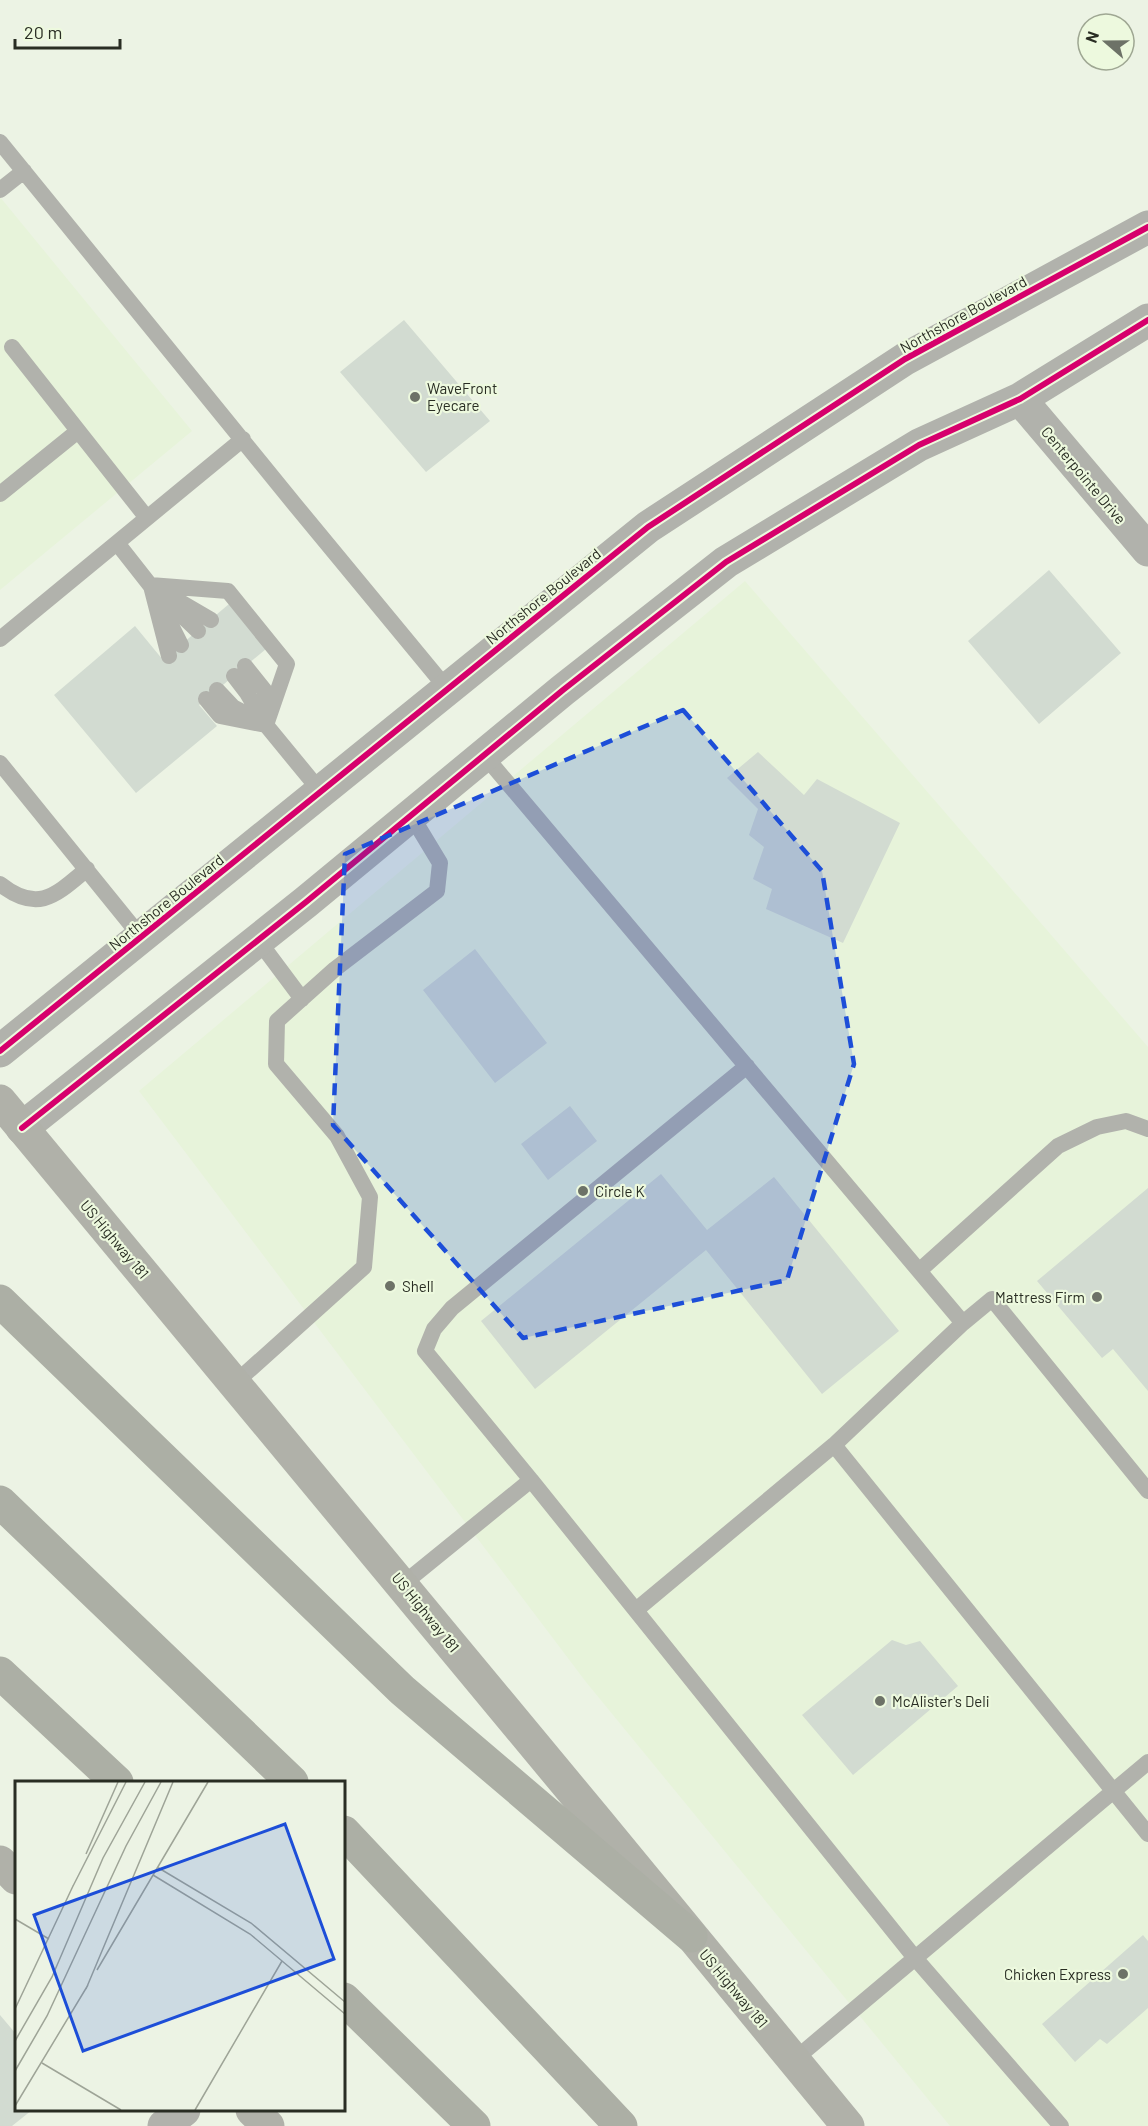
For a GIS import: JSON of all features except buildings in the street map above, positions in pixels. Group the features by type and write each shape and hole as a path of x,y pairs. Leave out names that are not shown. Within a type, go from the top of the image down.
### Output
{"highway":[{"path":"0,1301 402,1690 692,1936"},
{"path":"0,1502 291,1781"},
{"path":"0,1673 116,1781"},
{"path":"345,1833 621,2126"},
{"path":"345,2000 474,2126"}],"main road":[{"name":"US Highway 181","path":"0,1101 403,1584 848,2126"},
{"path":"0,1862 15,1877"},
{"path":"254,2111 268,2126"}],"street":[{"name":"Northshore Boulevard","path":"0,1051 648,527 905,359 1148,227"},
{"path":"22,1128 258,940 484,754 726,562 919,446 1020,399 1148,320"},
{"name":"Centerpointe Drive","path":"1020,399 1148,550"},
{"path":"164,2126 182,2111"}],"lane":[{"path":"0,142 448,690"},
{"path":"0,190 24,171"},
{"path":"12,347 147,518"},
{"path":"0,494 78,431"},
{"path":"0,639 243,439"},
{"path":"117,543 150,585 204,625"},
{"path":"150,585 175,650"},
{"path":"150,585 228,591 287,664 266,725"},
{"path":"240,671 265,691 266,725"},
{"path":"212,694 266,725 321,792"},
{"path":"484,754 963,1323"},
{"path":"0,763 141,937"},
{"path":"235,1383 364,1267 370,1197 337,1136 276,1064 277,1021 336,969 436,891 440,863 411,815"},
{"path":"0,884 12,894 31,900 55,896 87,869"},
{"path":"258,940 302,999"},
{"path":"747,1066 452,1308 434,1329 425,1352 531,1480 915,1958 1061,2126"},
{"path":"919,1271 1058,1146 1097,1127 1126,1121 1148,1129"},
{"path":"636,1610 834,1445 963,1323 992,1299 1148,1491"},
{"path":"834,1445 1148,1834"},
{"path":"403,1584 531,1480"},
{"path":"794,2061 1148,1762"}],"highlighted area":[{"path":"683,710 822,871 854,1064 787,1280 523,1338 333,1125 345,854"}],"shaded area":[{"path":"0,197 192,431 0,590"},
{"path":"745,581 1148,1047 1148,2126 950,2126 586,1682 139,1091"}],"cycle path":[{"path":"0,1051 648,527 905,359 1148,227"},
{"path":"22,1128 306,902 563,690 726,562 919,445 1020,399 1148,320"}],"place":[{"name":"WaveFront Eyecare","path":"415,397"},
{"name":"Circle K","path":"583,1191"},
{"name":"Shell","path":"390,1286"},
{"name":"Mattress Firm","path":"1097,1297"},
{"name":"McAlister's Deli","path":"880,1701"},
{"name":"Chicken Express","path":"1123,1974"}]}
